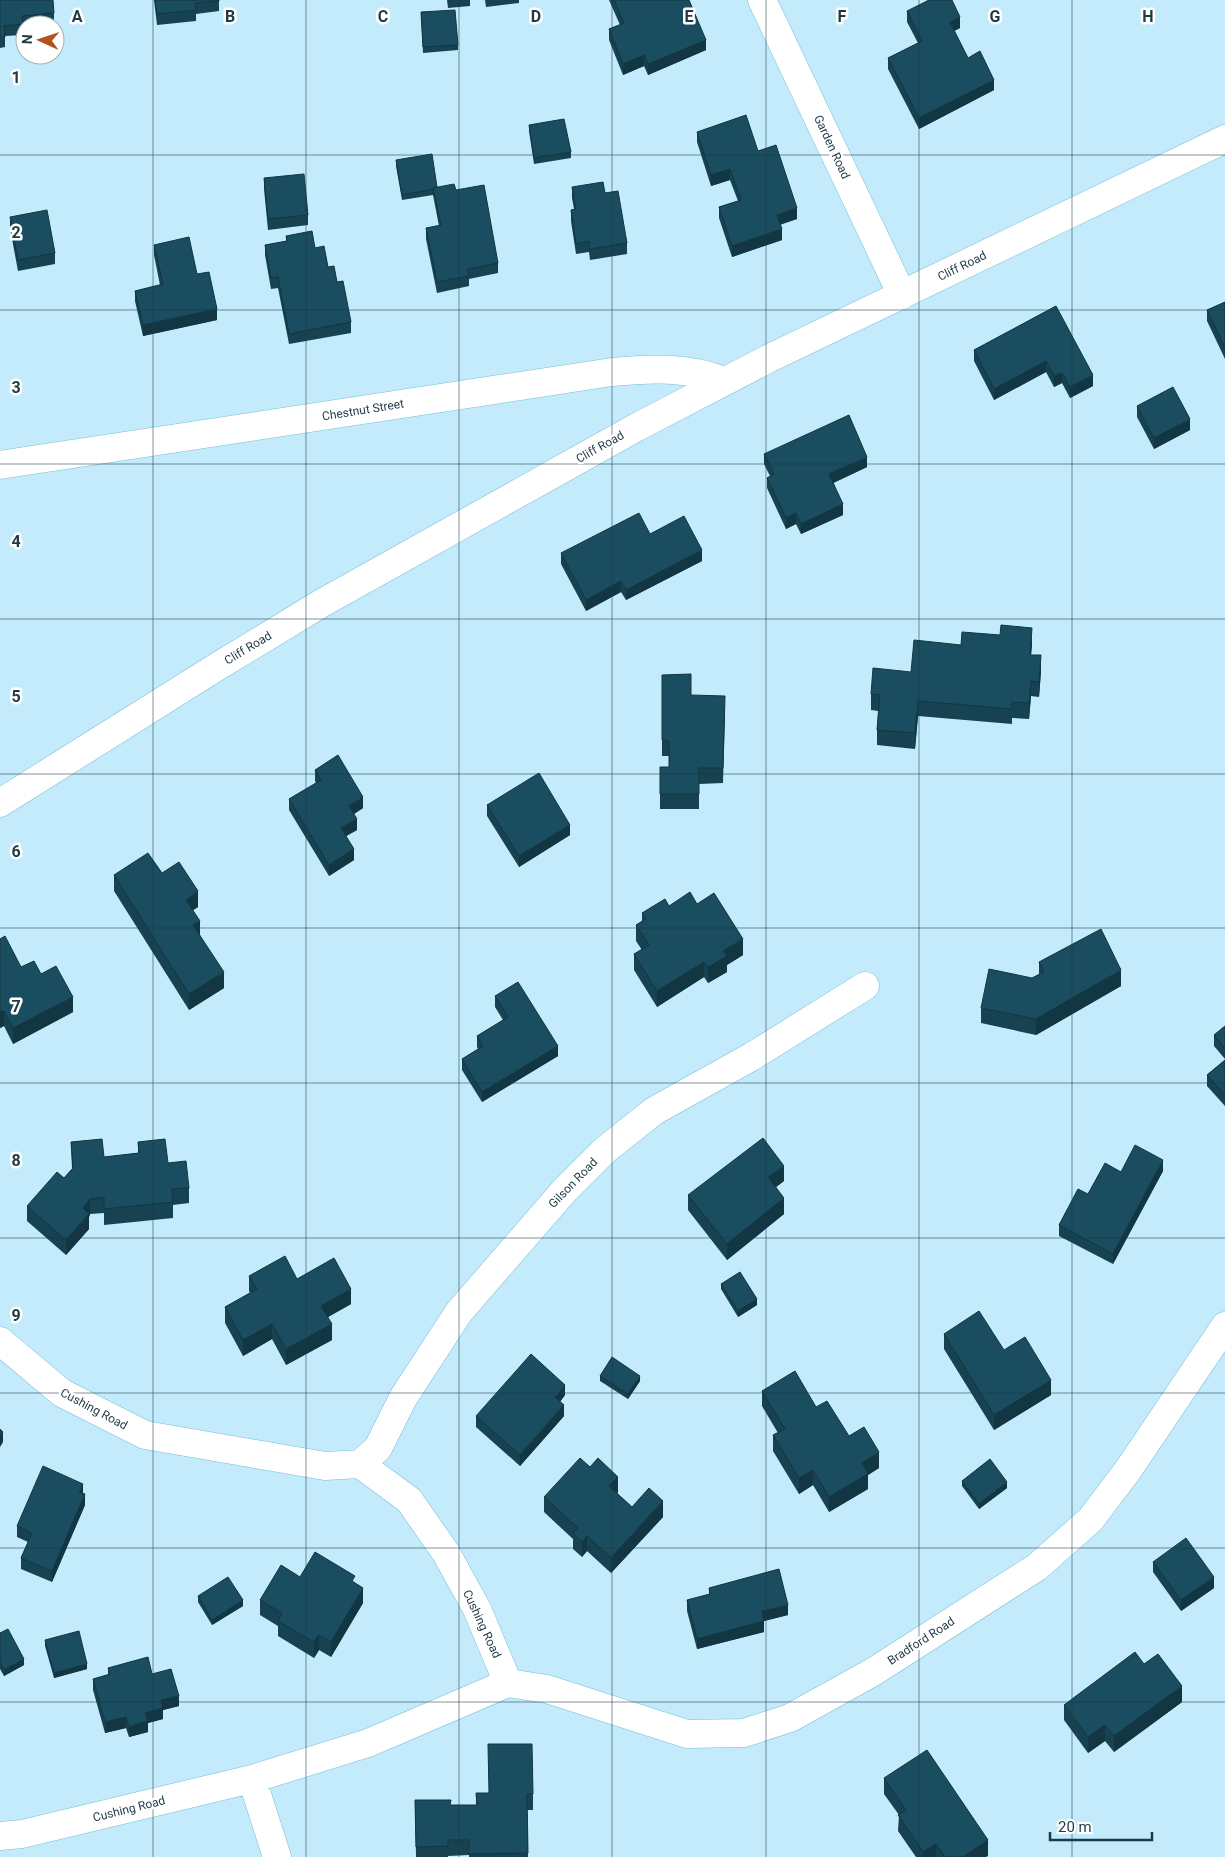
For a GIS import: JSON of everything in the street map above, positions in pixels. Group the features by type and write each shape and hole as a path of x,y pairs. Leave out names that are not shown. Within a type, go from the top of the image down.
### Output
{"street":[{"name":"Garden Road","path":"762,0 902,295"},
{"name":"Cliff Road","path":"0,803 215,668 322,604 594,450 725,381 1225,139"},
{"name":"Chestnut Street","path":"0,465 612,372 675,369 708,375 725,381"},
{"name":"Gilson Road","path":"360,1464 378,1448 403,1398 459,1312 564,1191 605,1150 654,1110 751,1057 865,986"},
{"name":"Bradford Road","path":"508,1682 547,1689 687,1734 744,1733 790,1718 872,1672 1038,1567 1091,1519 1128,1470 1225,1326"},
{"name":"Cushing Road","path":"0,1341 62,1393 145,1435 326,1466 360,1464 409,1500 446,1552 477,1609 508,1682 368,1743 252,1779 22,1834 0,1836"},
{"path":"252,1779 277,1857"}],"building":[{"path":"0,0 53,0 54,13 15,15 15,25 4,26 5,37 0,37"},
{"path":"155,0 219,1 195,3 196,10 157,14"},
{"path":"614,0 689,0 706,40 648,64 644,55 623,64 609,29 624,23"},
{"path":"929,0 952,0 960,17 950,22 968,58 980,51 994,80 919,118 888,58 922,41 907,11"},
{"path":"455,10 458,45 423,47 421,12"},
{"path":"746,115 758,151 776,145 797,208 777,215 782,229 732,246 719,207 741,200 730,169 711,175 697,132"},
{"path":"564,119 571,152 534,158 529,125"},
{"path":"432,154 437,187 402,195 396,160"},
{"path":"304,174 308,215 268,219 264,178"},
{"path":"603,182 605,193 618,191 627,243 590,249 589,241 576,244 571,210 576,209 572,187"},
{"path":"454,184 456,190 484,185 498,263 468,269 469,276 437,282 426,228 441,225 433,188"},
{"path":"47,210 55,253 18,260 10,217"},
{"path":"312,231 315,248 324,246 328,267 334,266 337,282 343,281 351,322 289,334 278,277 271,278 265,245 287,241 286,236"},
{"path":"189,237 197,274 209,272 217,309 143,325 135,291 163,284 154,245"},
{"path":"1225,302 1225,348 1207,310"},
{"path":"1056,306 1093,375 1070,387 1062,373 1054,376 1046,361 994,389 974,350"},
{"path":"1173,387 1190,419 1154,438 1137,406"},
{"path":"849,415 867,457 829,474 843,504 801,524 796,513 786,518 767,478 774,474 764,454"},
{"path":"639,513 650,534 684,516 702,550 626,590 621,581 586,600 561,553"},
{"path":"1001,625 1032,628 1030,655 1041,655 1039,682 1031,681 1029,703 1012,702 1012,709 918,701 915,733 877,730 880,695 871,694 873,668 911,672 914,640 961,645 962,632 1000,635"},
{"path":"691,674 691,695 725,696 723,768 699,768 699,794 660,794 660,767 669,767 669,741 662,740 662,675"},
{"path":"338,755 363,797 349,806 357,819 341,828 354,849 329,865 289,799 321,780 315,770"},
{"path":"539,773 570,825 519,856 487,805"},
{"path":"148,853 162,873 179,862 198,891 186,900 200,921 193,925 224,972 189,994 114,875"},
{"path":"690,892 697,904 714,893 743,939 723,951 727,956 708,967 704,962 657,991 634,954 649,945 636,925 646,919 642,913 665,899 669,906"},
{"path":"1101,929 1121,970 1036,1019 981,1008 989,969 1032,978 1044,972 1039,962"},
{"path":"5,936 21,967 34,961 41,974 56,966 73,997 13,1028 4,1011 0,1012 0,939"},
{"path":"518,982 558,1046 482,1092 462,1059 483,1046 477,1036 508,1017 495,996"},
{"path":"1225,1026 1225,1048 1214,1035"},
{"path":"1225,1060 1225,1095 1207,1075"},
{"path":"763,1138 784,1166 768,1177 784,1198 727,1244 688,1195"},
{"path":"102,1139 104,1157 139,1153 138,1142 165,1139 168,1163 186,1161 189,1188 172,1189 173,1202 104,1209 104,1197 90,1199 83,1208 89,1214 66,1240 27,1206 57,1172 64,1178 73,1168 71,1142"},
{"path":"1135,1145 1163,1160 1113,1254 1059,1225 1078,1189 1088,1194 1105,1163 1121,1172"},
{"path":"285,1256 297,1279 334,1258 351,1289 321,1306 332,1324 286,1349 272,1324 243,1340 225,1307 257,1289 249,1276"},
{"path":"740,1272 757,1299 738,1311 721,1284"},
{"path":"979,1311 1004,1350 1025,1337 1051,1380 994,1415 944,1334"},
{"path":"531,1354 565,1385 555,1397 564,1405 520,1455 476,1416"},
{"path":"612,1357 640,1376 628,1394 600,1376"},
{"path":"795,1371 816,1407 827,1401 849,1436 864,1427 879,1452 862,1463 868,1474 829,1497 813,1470 799,1478 773,1435 785,1429 762,1391"},
{"path":"580,1458 590,1467 598,1458 618,1477 609,1486 632,1507 649,1488 663,1501 611,1558 587,1536 582,1542 573,1533 578,1528 544,1497"},
{"path":"990,1459 1007,1482 979,1504 962,1481"},
{"path":"43,1466 83,1484 79,1492 85,1494 52,1571 21,1558 32,1533 17,1526"},
{"path":"1186,1538 1214,1577 1181,1600 1153,1562"},
{"path":"315,1552 355,1576 352,1581 363,1588 331,1642 319,1635 314,1642 278,1621 282,1613 260,1600 281,1565 300,1577"},
{"path":"779,1569 788,1605 762,1611 764,1621 697,1639 687,1600 710,1594 709,1588"},
{"path":"228,1577 243,1600 212,1620 198,1596"},
{"path":"8,1629 24,1659 4,1670 0,1663 0,1633"},
{"path":"79,1631 87,1664 54,1673 45,1640"},
{"path":"1135,1652 1144,1664 1158,1654 1182,1686 1114,1736 1105,1725 1088,1737 1064,1705"},
{"path":"148,1657 152,1674 171,1669 179,1696 161,1700 163,1708 145,1713 148,1721 129,1727 126,1717 105,1722 93,1679 110,1674 108,1668"},
{"path":"488,1744 532,1744 533,1794 527,1794 528,1853 469,1854 469,1840 448,1840 448,1846 416,1847 415,1800 451,1800 450,1805 477,1805 476,1793 489,1793"},
{"path":"927,1750 988,1840 963,1857 945,1857 936,1844 923,1852 898,1815 906,1810 884,1778"}]}
